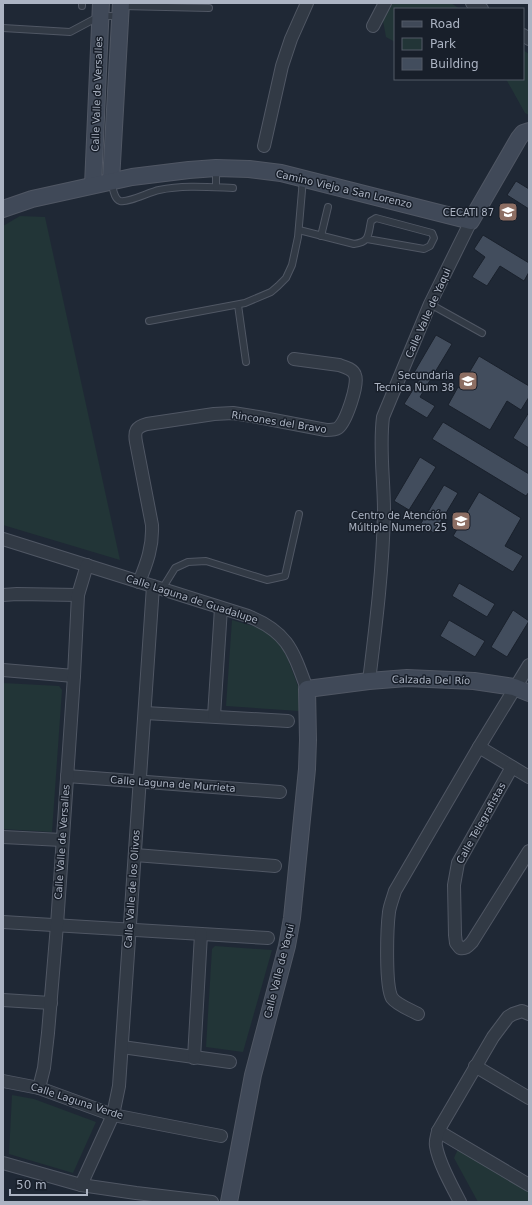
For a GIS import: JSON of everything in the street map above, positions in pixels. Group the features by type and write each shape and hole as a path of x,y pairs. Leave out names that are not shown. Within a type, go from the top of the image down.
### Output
{"street":[{"path":"264,146 282,66 291,39 307,3"},
{"path":"373,26 385,3"},
{"name":"Calle Valle de Versalles","path":"111,181 121,8"},
{"name":"Calle Valle de Versalles","path":"93,185 100,9"},
{"name":"Calle Valle de Yaqui","path":"370,681 378,608 384,511 381,436 383,416 430,304 471,221 519,138 523,133 528,131"},
{"name":"Camino Viejo a San Lorenzo","path":"3,210 32,199 111,181 165,172 216,168 249,169 281,173 471,221"},
{"name":"Rincones del Bravo","path":"139,582 150,555 153,537 135,436 136,430 140,426 147,424 214,414 233,413 326,430 338,428 343,423 352,397 355,375 353,371 340,365 294,359"},
{"name":"Calle Laguna de Guadalupe","path":"3,539 263,622 284,639 291,650 307,689"},
{"path":"3,595 78,595 87,566"},
{"name":"Calle Valle de los Olivos","path":"81,1185 113,1115 119,1086 144,713 158,588"},
{"name":"Calle Valle de Versalles","path":"39,1088 44,1068 51,1003 74,676 78,595"},
{"path":"214,716 221,608"},
{"path":"418,1014 394,1000 389,992 387,981 388,922 391,901 514,687 529,665"},
{"path":"3,670 74,676"},
{"name":"Calzada Del Río","path":"307,689 407,678 474,681 514,687 529,693"},
{"name":"Calle Valle de Yaqui","path":"229,1202 253,1075 292,918 307,769 307,689"},
{"path":"144,713 288,721"},
{"path":"479,747 529,777"},
{"name":"Calle Telegrafistas","path":"512,767 463,854 457,868 454,884 455,935 456,943 460,948 463,949 468,947 472,942 529,851"},
{"name":"Calle Laguna de Murrieta","path":"67,776 280,792"},
{"path":"3,837 62,840"},
{"path":"135,855 275,866"},
{"path":"3,922 268,938"},
{"path":"194,1058 201,934"},
{"path":"3,1000 51,1003"},
{"path":"460,1202 441,1162 436,1146 438,1131 475,1066 493,1037 508,1017 522,1011 528,1014"},
{"path":"122,1047 230,1062"},
{"path":"475,1066 529,1098"},
{"name":"Calle Laguna Verde","path":"3,1080 39,1088 113,1115 221,1136"},
{"path":"438,1131 529,1185"},
{"path":"3,1164 81,1185 212,1202"}],"lane":[{"path":"3,28 70,32 100,9 209,8"},
{"path":"216,168 216,187"},
{"path":"149,320 238,305 271,292 286,278 292,265 299,230 303,178"},
{"path":"111,181 116,198 124,201 149,193 190,186 233,188"},
{"path":"321,236 328,208"},
{"path":"299,230 354,244 362,243 367,239 371,221 376,218 432,233 434,238 430,246 424,249 367,239"},
{"path":"430,304 482,333"},
{"path":"238,305 246,362"},
{"path":"158,588 175,568 188,562 206,561 268,580 285,576 299,514"}],"green space":[{"path":"392,3 451,3 458,8 394,8 394,41 386,37 383,21"},
{"path":"524,51 529,54 529,115 525,113 507,80 524,80"},
{"path":"20,216 45,217 120,560 3,525 3,226"},
{"path":"232,620 259,628 277,639 287,657 301,694 299,711 226,706"},
{"path":"3,683 59,686 62,690 52,832 3,829"},
{"path":"215,946 272,950 243,1052 206,1047 212,949"},
{"path":"12,1095 34,1099 96,1122 73,1173 9,1154"},
{"path":"458,1149 529,1190 529,1202 478,1202 454,1158"}],"building":[{"path":"516,181 529,189 529,209 507,195"},
{"path":"483,235 529,263 529,272 524,281 500,266 487,286 472,277 485,257 474,249"},
{"path":"436,335 452,344 420,397 435,406 427,418 404,404 419,380 412,376"},
{"path":"479,356 529,386 529,397 521,410 507,401 490,430 448,405"},
{"path":"529,412 529,448 513,438"},
{"path":"443,422 529,474 529,492 526,496 432,439"},
{"path":"420,457 436,467 409,510 394,501"},
{"path":"444,485 458,493 434,533 420,525"},
{"path":"479,492 521,518 505,546 523,556 513,572 453,536"},
{"path":"459,583 495,604 487,617 452,596"},
{"path":"513,610 529,621 507,657 491,647"},
{"path":"449,620 485,641 475,657 440,636"}],"place":[{"name":"CECATI 87","path":"508,212"},
{"name":"Secundaria Tecnica Num 38","path":"468,381"},
{"name":"Centro de Atención Múltiple Numero 25","path":"461,521"}]}
